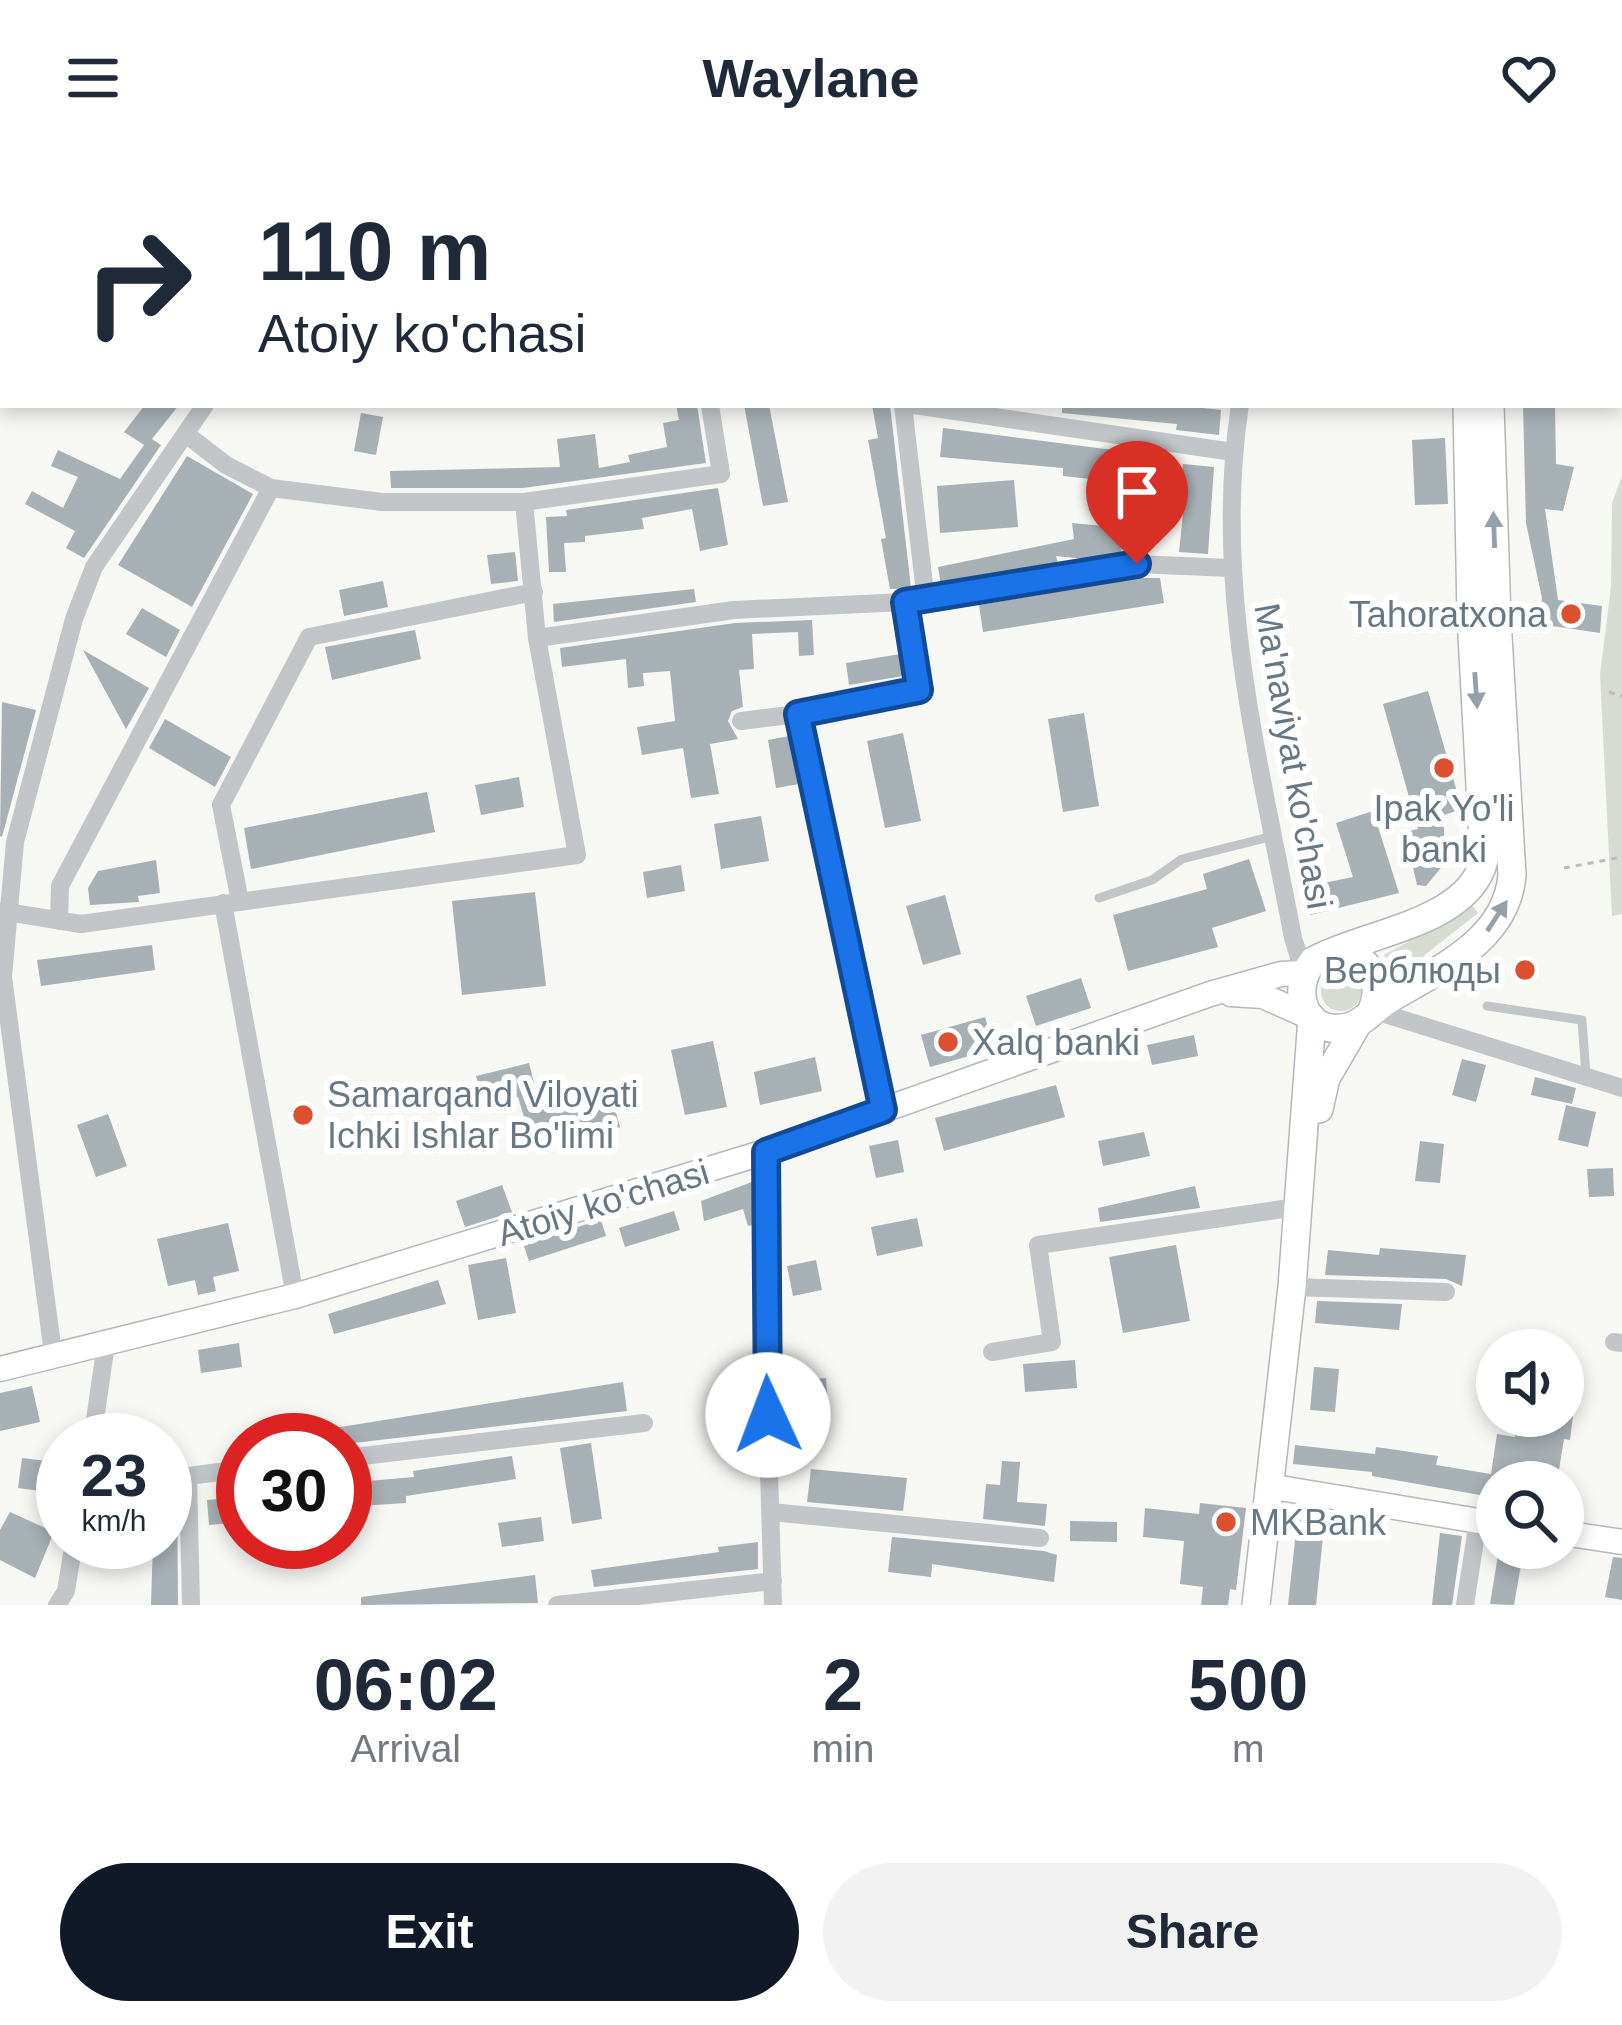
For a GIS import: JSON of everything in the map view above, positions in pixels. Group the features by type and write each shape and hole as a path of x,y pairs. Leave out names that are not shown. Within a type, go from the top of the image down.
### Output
{"main road":[{"path":"1467,408 1471,616 1486,848 1478,880 1462,898 1342,952 1327,953 1304,973 1300,997 1312,1018 1325,1027 1341,1029 1365,1017 1470,949 1502,913 1511,889 1490,408"},
{"path":"1297,1207 1326,1078 1365,1017 1377,985 1366,962 1342,952"},
{"path":"1256,1605 1292,1288 1312,1018"}],"street":[{"path":"53,1353 3,977 3,912 14,842 74,619 94,567 203,408"},
{"path":"187,435 226,465 271,488 382,502 524,502 722,474 711,408"},
{"path":"903,408 926,601"},
{"path":"934,408 1233,452"},
{"name":"Ma'naviyat ko'chasi","path":"1240,408 1233,452 1230,568 1240,665 1293,938 1304,973"},
{"path":"59,921 61,886 271,488"},
{"path":"3,912 81,924 577,855 537,638 524,502"},
{"path":"537,638 734,610 926,601 1137,564 1230,568"},
{"path":"296,1297 232,902 221,805 309,637 534,592"},
{"path":"741,721 919,690 905,602"},
{"path":"798,714 883,1110"},
{"name":"Atoiy ko'chasi","path":"0,1369 296,1297 766,1152 1210,994 1281,974 1304,973"},
{"name":"Atoiy ko'chasi","path":"1210,994 1263,996 1312,1018"},
{"path":"1365,1017 1622,1088"},
{"path":"766,1152 765,1337 773,1605"},
{"path":"992,1352 1052,1342 1038,1245 1297,1207"},
{"path":"1292,1288 1446,1292"},
{"path":"96,1413 106,1345"},
{"path":"372,1454 644,1423"},
{"path":"191,1605 188,1476 216,1472"},
{"path":"1268,1486 1476,1520"},
{"path":"771,1512 1040,1538"},
{"path":"1584,1537 1622,1542"},
{"path":"1466,1605 1476,1565"},
{"path":"57,1605 66,1591 70,1569"},
{"path":"557,1605 655,1600 773,1581"}],"lane":[{"path":"1099,898 1152,880 1182,859 1273,836"},
{"path":"1487,1006 1582,1020 1586,1077"}],"path":[{"path":"1609,692 1622,696"},
{"path":"1564,868 1622,857"}],"shaded area":[{"path":"1622,476 1622,914 1612,916 1600,674 1611,587 1612,503"},
{"path":"1473,906 1478,913 1398,976 1384,955"},
{"path":"1341,971 1355,977 1361,991 1355,1005 1341,1011 1327,1005 1321,991 1327,977"}],"building":[{"path":"143,408 177,408 152,439 161,445 84,558 66,548 75,531 25,504 32,491 63,508 78,477 51,466 58,450 120,479 144,445 124,432"},
{"path":"677,408 697,408 706,463 523,488 391,488 390,471 560,467 557,439 595,434 599,468 630,462 628,455 667,447 663,423 679,420"},
{"path":"745,408 770,408 788,502 763,506"},
{"path":"873,408 890,408 911,588 890,589 868,440 878,438"},
{"path":"1062,408 1221,410 1219,435 1176,430 1177,424 1062,413"},
{"path":"1523,408 1555,408 1556,464 1574,467 1563,511 1545,509 1558,600 1602,606 1600,633 1539,624 1542,598 1526,523"},
{"path":"361,413 383,417 376,455 354,451"},
{"path":"943,428 1152,455 1147,495 1127,493 1128,483 1063,476 1063,468 940,457"},
{"path":"1445,438 1448,504 1415,505 1412,440"},
{"path":"187,456 253,494 192,607 118,565"},
{"path":"1183,464 1214,467 1208,554 1179,552"},
{"path":"1014,480 1018,527 940,533 937,486"},
{"path":"718,488 728,545 700,551 692,509 642,518 644,529 564,543 566,572 549,572 546,517"},
{"path":"1072,523 1124,528 1121,553 1086,559 1056,556 1058,564 941,585 938,567 1074,539"},
{"path":"515,552 518,581 491,584 487,555"},
{"path":"1160,578 1164,603 983,632 979,605"},
{"path":"383,581 388,607 344,616 339,590"},
{"path":"694,589 696,602 554,622 553,604"},
{"path":"142,608 180,630 166,657 126,634"},
{"path":"812,620 814,655 799,656 798,632 752,634 754,669 739,670 743,707 732,711 728,721 738,739 710,744 719,794 691,798 683,748 642,755 637,727 675,721 670,671 643,673 644,686 628,688 626,659 562,667 560,648 735,623"},
{"path":"415,630 421,659 332,680 325,647"},
{"path":"83,650 149,688 126,729"},
{"path":"900,654 903,676 849,685 846,663"},
{"path":"1428,691 1462,809 1444,815 1444,864 1426,886 1417,885 1405,832 1418,829 1383,704"},
{"path":"2,702 36,710 2,837 0,836"},
{"path":"1084,713 1099,806 1063,812 1048,719"},
{"path":"165,719 231,757 215,787 149,748"},
{"path":"903,733 921,821 885,828 867,741"},
{"path":"789,736 799,784 776,788 768,740"},
{"path":"519,777 524,807 481,815 475,785"},
{"path":"427,792 435,832 251,869 244,828"},
{"path":"1373,811 1399,893 1310,915 1304,887 1353,877 1336,823"},
{"path":"761,816 769,861 721,869 714,824"},
{"path":"1249,859 1266,911 1212,928 1218,947 1128,971 1113,915 1207,889 1203,874"},
{"path":"156,860 160,893 138,896 139,902 90,905 88,888 98,871"},
{"path":"681,865 685,891 647,898 643,872"},
{"path":"535,892 546,986 462,995 452,901"},
{"path":"945,895 961,954 923,965 906,906"},
{"path":"152,945 155,970 41,986 37,960"},
{"path":"1081,978 1091,1008 1036,1026 1026,996"},
{"path":"985,1017 994,1049 930,1067 921,1035"},
{"path":"1194,1035 1198,1056 1152,1065 1147,1045"},
{"path":"713,1041 727,1107 685,1115 671,1050"},
{"path":"815,1057 822,1091 760,1105 754,1072"},
{"path":"1462,1059 1486,1065 1476,1102 1452,1095"},
{"path":"529,1063 541,1110 610,1091 620,1127 534,1151 518,1097 484,1105 476,1076"},
{"path":"1535,1077 1576,1088 1572,1104 1531,1095"},
{"path":"1056,1085 1065,1117 944,1151 935,1118"},
{"path":"1566,1105 1596,1112 1588,1147 1558,1140"},
{"path":"108,1114 127,1166 96,1177 77,1125"},
{"path":"1144,1132 1150,1156 1103,1166 1098,1141"},
{"path":"898,1140 904,1172 876,1178 869,1146"},
{"path":"1420,1141 1444,1144 1440,1183 1415,1181"},
{"path":"1613,1168 1614,1196 1589,1197 1587,1169"},
{"path":"752,1182 752,1225 748,1226 743,1209 704,1221 701,1201"},
{"path":"502,1185 512,1212 465,1227 456,1201"},
{"path":"1195,1186 1200,1208 1100,1222 1098,1208"},
{"path":"674,1211 680,1230 625,1247 619,1228"},
{"path":"917,1218 923,1246 877,1256 871,1227"},
{"path":"601,1220 606,1236 529,1261 523,1243"},
{"path":"228,1223 239,1271 213,1277 216,1291 198,1295 195,1280 168,1286 157,1239"},
{"path":"1176,1245 1190,1321 1123,1333 1109,1257"},
{"path":"1380,1248 1466,1255 1462,1286 1446,1279 1325,1275 1328,1250 1379,1255"},
{"path":"506,1258 516,1313 478,1320 468,1265"},
{"path":"816,1260 822,1290 793,1296 787,1266"},
{"path":"438,1280 446,1304 334,1334 328,1314"},
{"path":"1317,1301 1402,1304 1399,1330 1315,1323"},
{"path":"239,1343 242,1367 201,1373 198,1350"},
{"path":"1075,1360 1077,1388 1025,1392 1023,1364"},
{"path":"1314,1367 1339,1369 1335,1412 1310,1410"},
{"path":"826,1378 828,1409 786,1412 784,1381"},
{"path":"623,1382 627,1411 372,1441 372,1422"},
{"path":"32,1386 36,1423 0,1431 0,1393"},
{"path":"1497,1437 1570,1437 1564,1439 1560,1461 1493,1461"},
{"path":"591,1443 602,1519 572,1524 560,1448"},
{"path":"1295,1445 1375,1454 1376,1447 1438,1456 1436,1465 1476,1472 1476,1494 1372,1476 1372,1472 1293,1464"},
{"path":"512,1456 516,1479 406,1496 406,1503 372,1505 372,1481 414,1477 413,1471"},
{"path":"22,1458 36,1460 36,1490 18,1488"},
{"path":"1002,1461 1020,1462 1017,1502 1047,1504 1045,1526 983,1519 986,1484 1000,1485"},
{"path":"811,1469 907,1478 903,1511 807,1502"},
{"path":"216,1499 216,1524 209,1525 207,1500"},
{"path":"1200,1503 1246,1508 1236,1590 1230,1589 1228,1605 1201,1605 1203,1587 1180,1584 1184,1541 1143,1537 1145,1508 1199,1514"},
{"path":"10,1512 36,1524 35,1578 0,1560 0,1530"},
{"path":"1298,1513 1325,1517 1316,1605 1288,1605"},
{"path":"541,1517 544,1541 502,1547 498,1523"},
{"path":"1070,1521 1117,1522 1117,1542 1070,1541"},
{"path":"1440,1533 1462,1536 1452,1605 1432,1605"},
{"path":"892,1537 1044,1551 1057,1555 1054,1582 932,1564 931,1577 888,1572"},
{"path":"758,1542 758,1569 594,1587 591,1570"},
{"path":"1613,1557 1622,1558 1622,1600 1605,1597"},
{"path":"152,1569 178,1569 178,1605 151,1605"},
{"path":"1496,1569 1520,1569 1514,1605 1490,1604"},
{"path":"535,1575 538,1603 361,1605 361,1597"}],"place":[{"name":"Tahoratxona","path":"1571,614"},
{"name":"Ipak Yo'li banki","path":"1444,768"},
{"name":"Верблюды","path":"1525,970"},
{"name":"Xalq banki","path":"948,1042"},
{"name":"Samarqand Viloyati Ichki Ishlar Bo'limi","path":"303,1115"},
{"name":"MKBank","path":"1226,1522"}],"route":[{"path":"768,1415 766,1152 883,1110 798,714 919,690 905,602 1137,564"}]}
